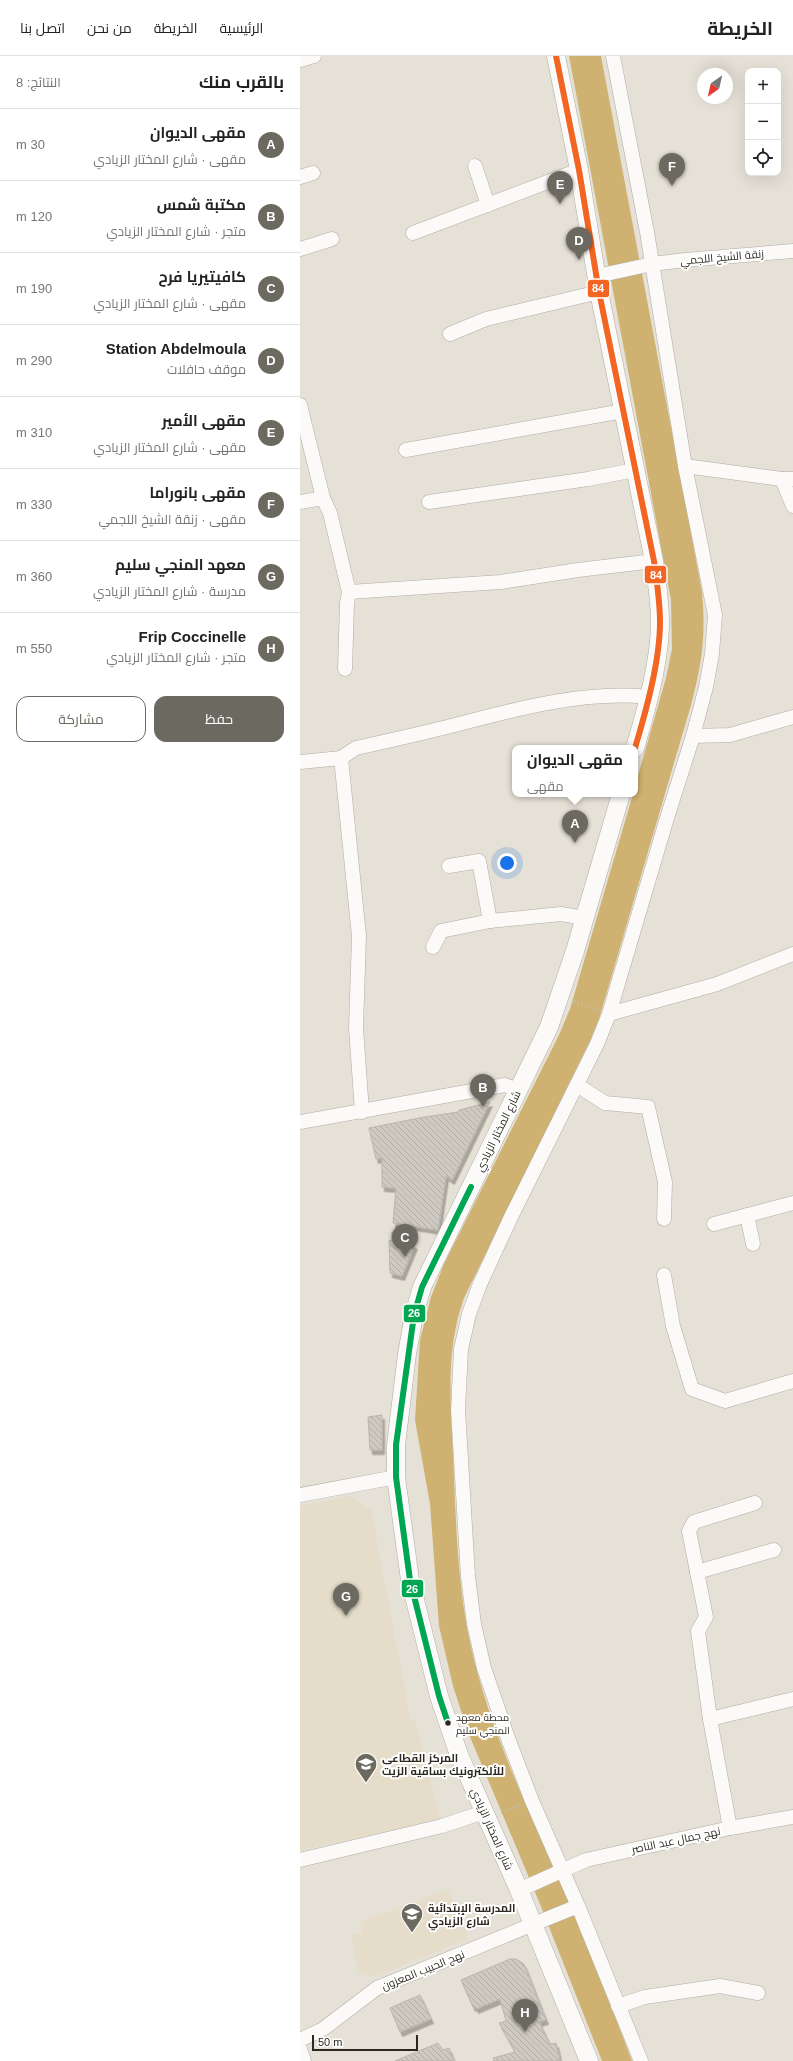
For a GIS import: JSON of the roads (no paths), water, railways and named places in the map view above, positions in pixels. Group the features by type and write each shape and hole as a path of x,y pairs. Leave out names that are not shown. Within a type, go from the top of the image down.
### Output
{"main road":[{"path":"556,56 579,170 598,284 654,561 660,623 658,646 648,697 636,745"},
{"name":"شارع المختار الزيادي","path":"589,2061 539,1922 492,1812 458,1755 439,1696 410,1580 396,1477 396,1445 407,1354 414,1315 422,1287 549,1027 561,997 620,797"}],"street":[{"path":"300,60 314,56"},
{"path":"613,56 652,264 685,466 714,615 711,660 693,736 609,1014 597,1044 480,1284 469,1314 458,1377 461,1463 468,1576 474,1624 484,1668 495,1702 560,1872 641,2061"},
{"path":"475,166 488,205"},
{"path":"413,233 579,170"},
{"path":"300,250 332,239"},
{"name":"زنقة الشيخ اللجمي","path":"450,334 486,318 598,284 652,264 793,251"},
{"path":"300,404 324,498 330,513 349,592 346,603 345,669"},
{"path":"406,450 623,411"},
{"path":"685,466 787,479 793,506"},
{"path":"429,502 581,480 635,470"},
{"path":"300,502 324,498"},
{"path":"349,592 501,582 578,570 654,561"},
{"path":"300,762 341,758 356,748 497,714 550,704 625,694 648,697"},
{"path":"693,736 730,735 793,718"},
{"path":"341,758 359,936 356,1028 362,1112"},
{"path":"449,866 479,861 490,921"},
{"path":"434,947 441,931 490,921 561,914 585,918"},
{"path":"609,1014 717,984 793,954 793,958"},
{"path":"300,1122 505,1085 518,1090"},
{"path":"577,1085 605,1103 648,1107 665,1182 664,1219"},
{"path":"714,1224 793,1203"},
{"path":"747,1215 753,1244"},
{"path":"664,1275 673,1326 692,1388 725,1401 793,1381"},
{"path":"300,1495 396,1477"},
{"path":"730,1828 710,1719 698,1631 706,1617 689,1531 694,1522 754,1503"},
{"path":"697,1572 774,1550"},
{"path":"710,1719 793,1699"},
{"path":"300,1860 442,1826 492,1812"},
{"name":"نهج جمال عبد الناصر","path":"524,1887 586,1860 730,1828 793,1817"},
{"name":"نهج الحبيب المعزون","path":"300,2040 324,2029 377,1988 575,1907"},
{"path":"618,2006 645,1997 720,1986 758,1993"},
{"path":"300,2049 304,2061"}],"place":[{"name":"مقهى بانوراما","path":"672,186"},
{"name":"مقهى الأمير","path":"560,204"},
{"name":"Station Abdelmoula","path":"579,260"},
{"name":"مقهى الديوان","path":"575,843"},
{"name":"مكتبة شمس","path":"483,1107"},
{"name":"كافيتيريا فرح","path":"405,1257"},
{"name":"معهد المنجي سليم","path":"346,1616"},
{"name":"محطة معهد المنجي سليم","path":"448,1723"},
{"name":"المركز القطاعي للألكترونيك بساقية الزيت","path":"366,1784"},
{"name":"المدرسة الإبتدائية شارع الزيادي","path":"412,1934"},
{"name":"Frip Coccinelle","path":"525,2032"}]}
